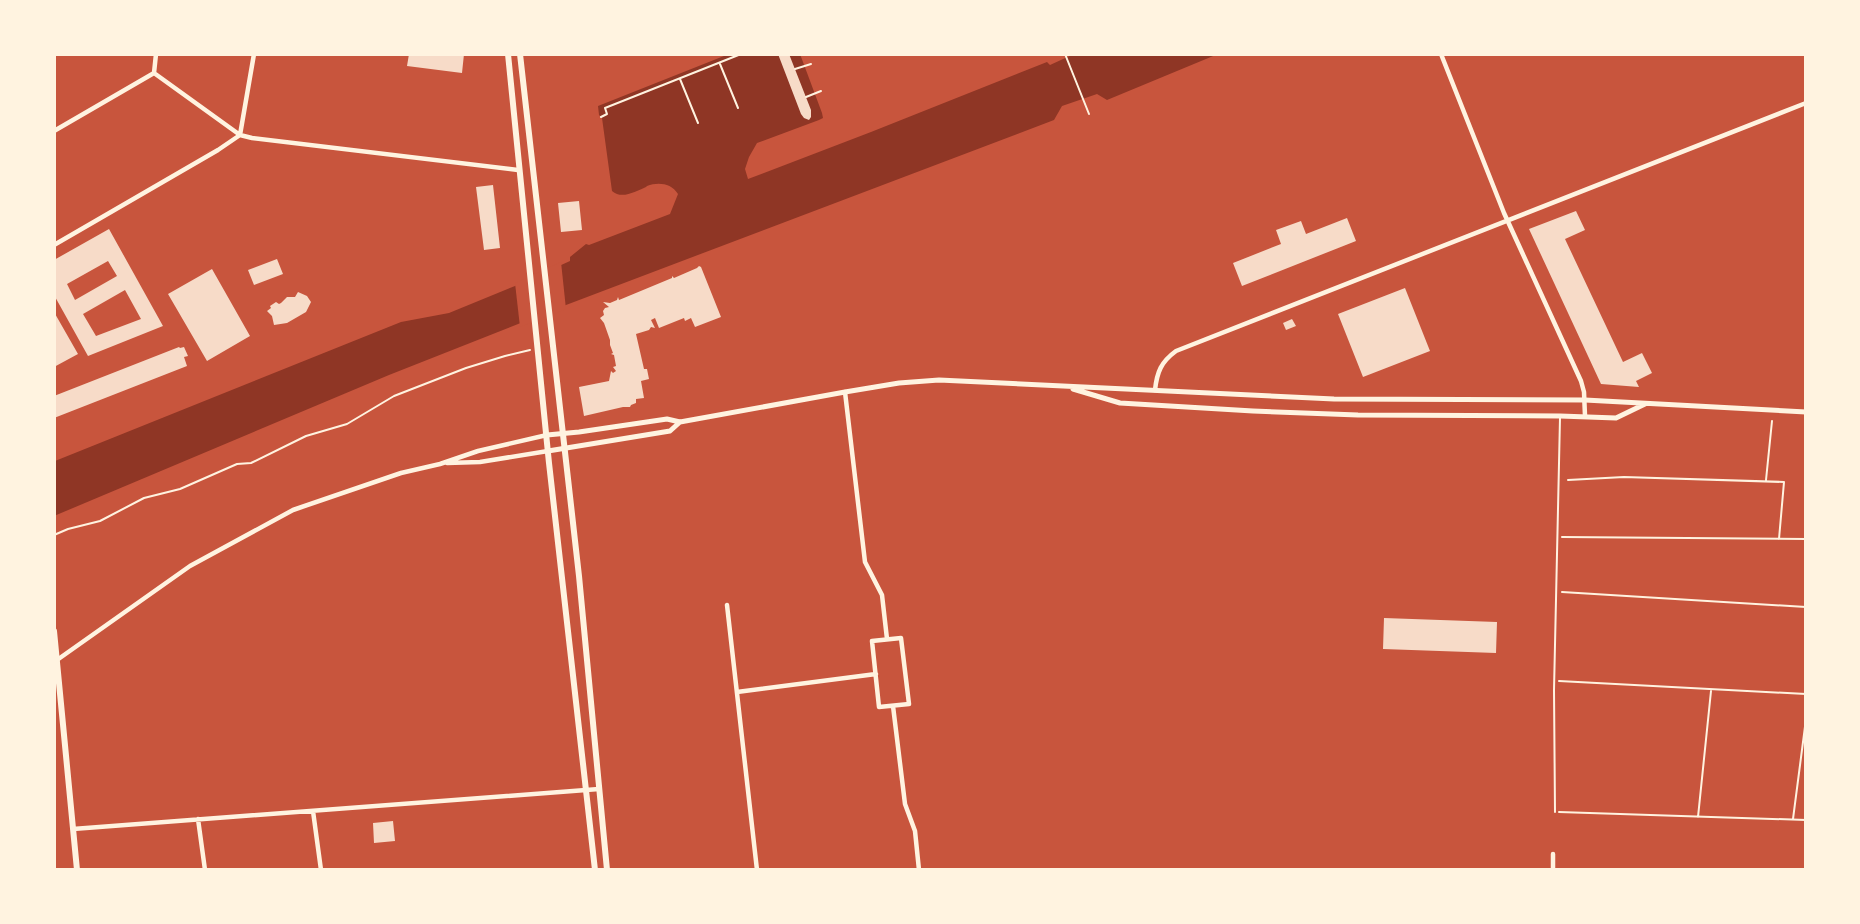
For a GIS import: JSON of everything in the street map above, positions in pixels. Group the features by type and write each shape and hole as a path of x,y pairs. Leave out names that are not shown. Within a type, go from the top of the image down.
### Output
{"main road":[{"path":"508,54 548,451 596,870"},
{"path":"520,54 592,695 607,870"},
{"path":"54,631 77,870"}],"street":[{"path":"154,73 156,54"},
{"path":"54,245 240,135 254,54"},
{"path":"1441,54 1508,220 1584,388 1585,416"},
{"path":"54,131 154,73"},
{"path":"154,73 240,135 518,170"},
{"path":"1153,406 1158,370 1176,351 1806,103"},
{"path":"56,660 190,566 293,510 401,473 547,435 667,419 680,422 899,383 939,380 1334,399 1585,400 1806,412"},
{"path":"1067,387 1120,403 1365,415 1616,418 1648,403"},
{"path":"845,392 865,562 881,595 887,639"},
{"path":"1253,395 1253,411"},
{"path":"1544,400 1544,416"},
{"path":"440,464 480,462 670,431 680,422"},
{"path":"727,605 757,870"},
{"path":"901,638 909,704 879,707 872,641 887,639 901,638"},
{"path":"737,692 876,674"},
{"path":"893,706 905,804 915,831 919,870"},
{"path":"73,829 599,789"},
{"path":"313,811 321,870"},
{"path":"198,819 205,870"},
{"path":"1553,854 1553,870"}],"lane":[{"path":"1065,54 1089,114"},
{"path":"1555,812 1554,681 1560,416"}],"path":[{"path":"601,117 607,114 605,108 741,54"},
{"path":"719,63 738,108"},
{"path":"795,69 810,64"},
{"path":"680,78 698,123"},
{"path":"806,97 821,91"},
{"path":"54,535 100,521 144,498 180,489 237,464 251,463 299,439 347,424 394,396 489,361 538,348"},
{"path":"1766,481 1772,421"},
{"path":"1568,480 1624,477 1784,482 1779,539"},
{"path":"1566,537 1806,539"},
{"path":"1557,592 1806,607"},
{"path":"1554,681 1806,694"},
{"path":"1698,817 1711,690"},
{"path":"1793,820 1806,719"},
{"path":"1555,812 1806,820"}],"shaded area":[{"path":"729,54 800,54 823,118 757,143 745,169 748,179 1047,62 1050,65 1074,54 1218,54 1107,100 1097,94 1062,106 1054,120 389,375 54,516 55,461 401,322 449,313 570,261 570,257 586,244 670,214 678,194 668,186 651,185 625,195 612,191 598,106"}],"pier":[{"path":"561,262 566,309 520,327 515,283"}],"building":[{"path":"409,54 464,54 462,73 407,66"},
{"path":"778,54 789,54 811,110 809,120 801,114"},
{"path":"493,185 500,248 484,250 476,187"},
{"path":"579,201 582,230 561,232 558,203"},
{"path":"1576,211 1585,230 1565,239 1623,362 1642,353 1652,373 1636,381 1639,387 1601,384 1529,229"},
{"path":"1347,218 1356,241 1242,286 1233,263 1281,244 1276,230 1301,221 1306,234"},
{"path":"109,229 163,326 88,356 54,295 54,260","holes":["108,261 117,276 75,300 67,284","125,290 141,319 96,336 83,314"]},
{"path":"277,259 283,274 254,285 248,270"},
{"path":"699,266 721,317 695,327 691,318 659,328 655,318 651,320 655,328 651,327 636,334 649,379 641,381 644,398 636,399 636,403 630,407 584,416 579,387 609,381 611,371 616,371 613,367 616,366 614,355 611,354 610,340 600,318 604,315 605,308 609,307 603,302 610,303 618,297 619,300"},
{"path":"212,269 250,336 207,361 168,294"},
{"path":"1405,288 1430,351 1363,377 1338,314"},
{"path":"298,292 307,296 311,302 306,312 287,323 274,325 272,316 267,311 270,306 276,302 281,303 287,297 295,297"},
{"path":"54,312 78,354 54,367"},
{"path":"1292,319 1296,326 1286,330 1283,323"},
{"path":"184,347 188,356 184,357 187,366 54,418 54,396"},
{"path":"1384,618 1497,622 1496,653 1383,649"},
{"path":"393,821 395,841 374,843 373,823"}]}
